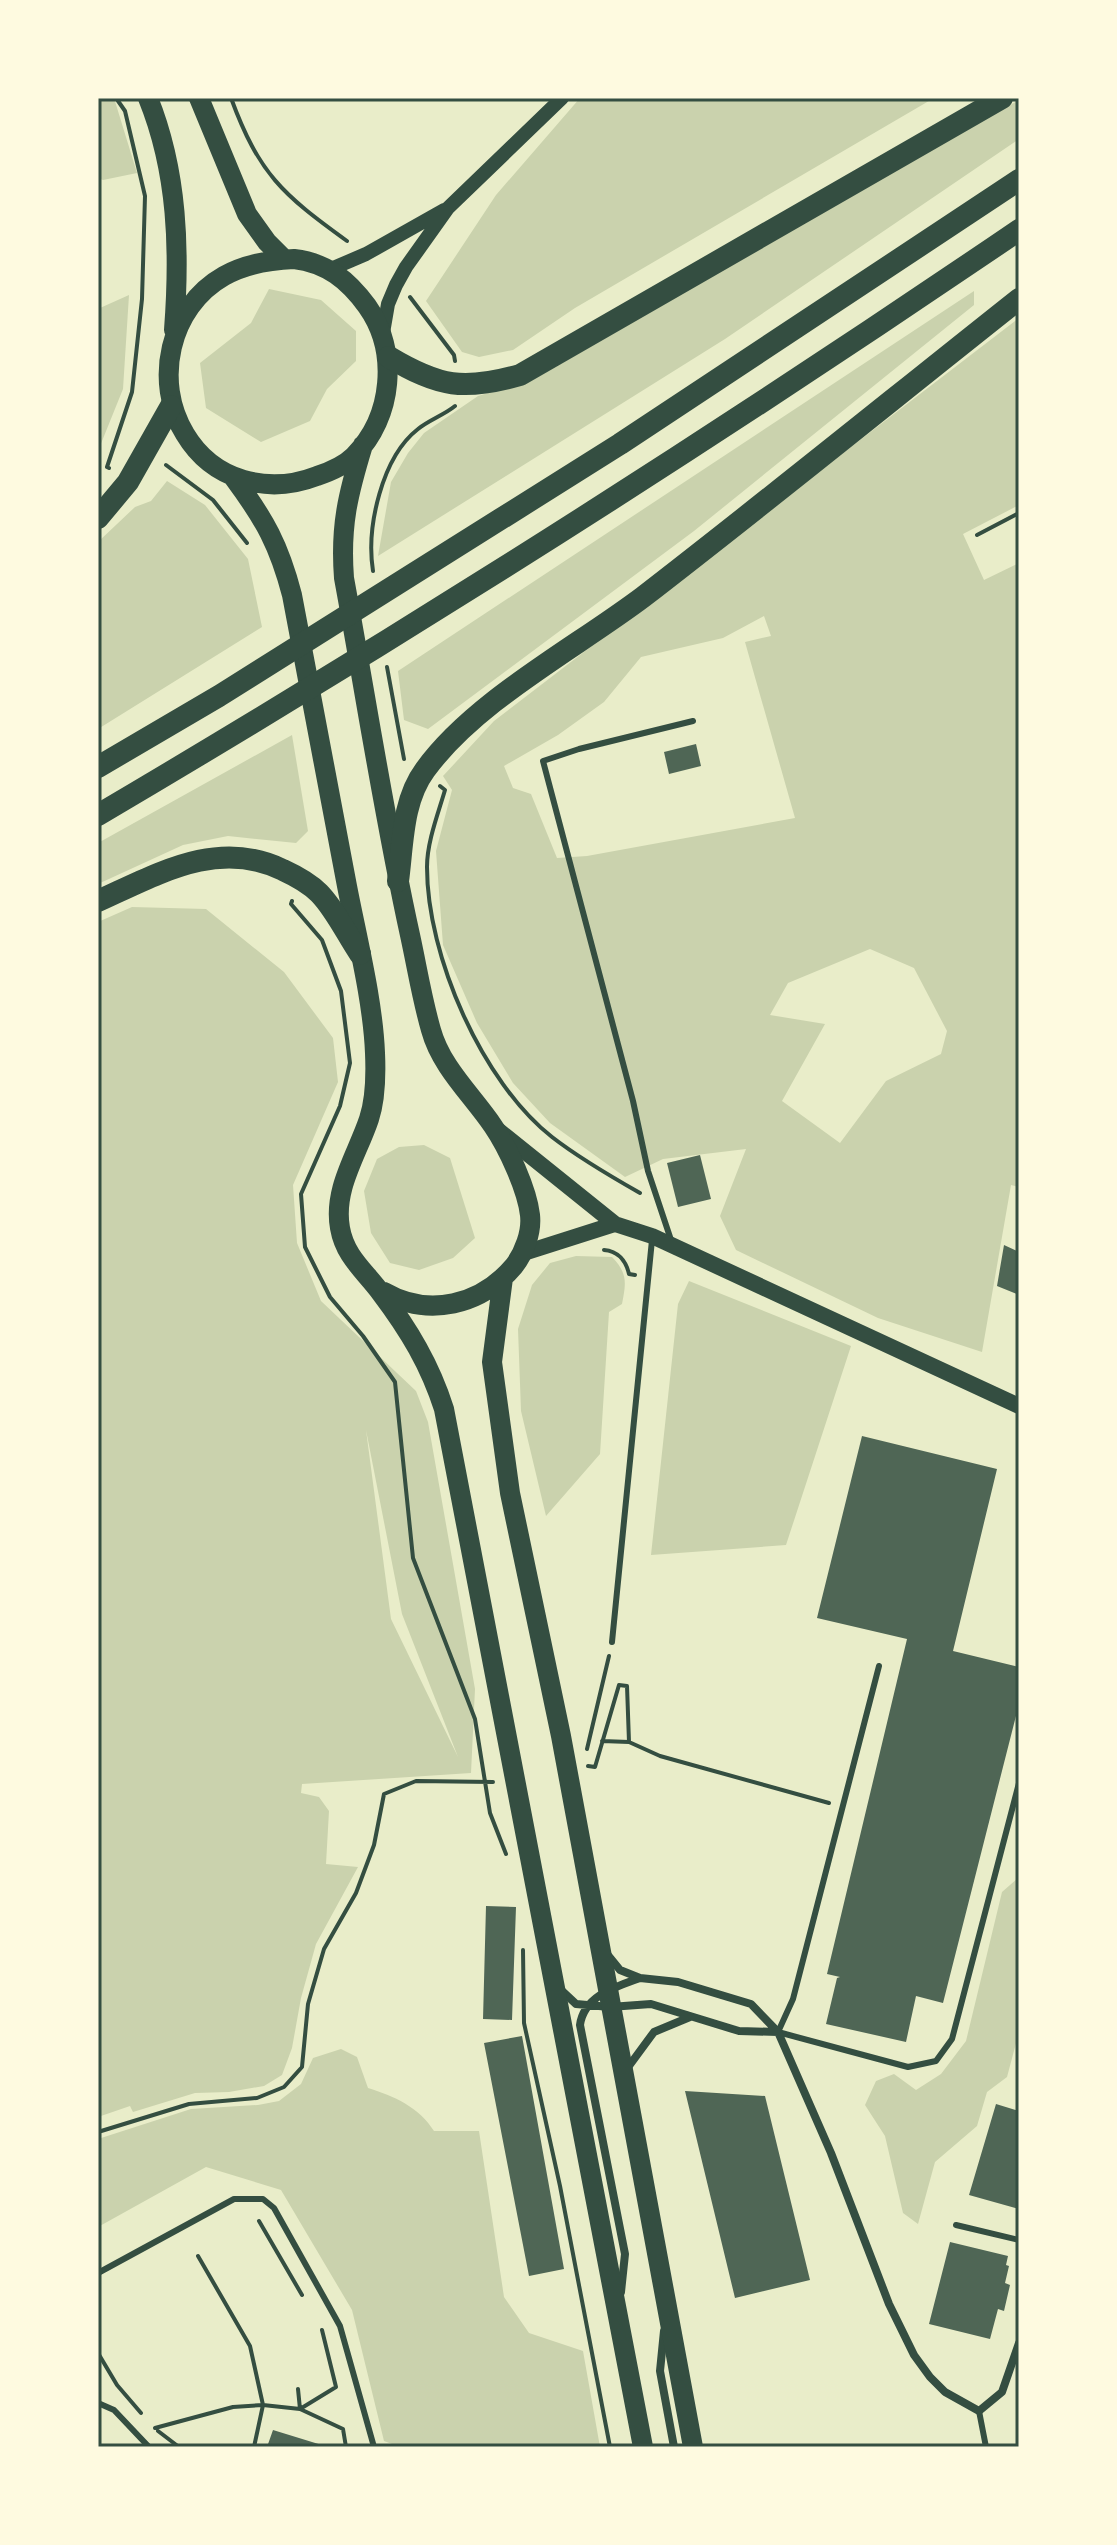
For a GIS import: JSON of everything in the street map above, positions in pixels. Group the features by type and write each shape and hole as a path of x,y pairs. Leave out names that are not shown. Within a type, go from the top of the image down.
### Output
{"highway":[{"path":"389,357 413,373 462,386 487,385 520,375 1002,98"},
{"path":"98,767 219,696 620,444 1019,180"},
{"path":"98,815 441,609 618,497 1019,230"},
{"path":"398,881 408,804 423,772 483,711 641,598 1019,299"},
{"path":"98,518 128,482 171,406"},
{"path":"98,901 178,866 213,856 245,857 271,864 300,878 320,894 360,954"}],"main road":[{"path":"148,98 169,164 174,200 177,283 169,366 171,406 187,438 197,450 234,478 261,515 283,562 292,595 360,954 375,1049 376,1082 369,1118 338,1205 340,1229 348,1254 379,1289 423,1354 444,1409 643,2446"},
{"path":"199,98 247,214 284,259"},
{"path":"173,341 191,305 210,285 236,270 284,259 312,261 331,269 353,289 383,333 389,357 382,408 363,445 346,500 342,549 344,578 398,881 431,1033 447,1064 493,1127 516,1172 530,1216 524,1253 503,1278 477,1297 443,1306 402,1302 379,1289"},
{"path":"234,478 255,485 302,482 329,472 352,458 363,445"},
{"path":"493,1127 615,1224 652,1236 1019,1406"},
{"path":"524,1253 615,1224"},
{"path":"503,1278 492,1362 510,1493 561,1736 693,2447"}],"street":[{"path":"383,333 388,304 396,285 448,208 562,98"},
{"path":"331,269 366,254 448,208"},
{"path":"597,1936 620,1970 640,1978 678,1982 751,2004 778,2032 831,2153 889,2304 914,2355 945,2392 979,2411 1002,2392 1019,2343"},
{"path":"553,1980 576,2004 587,2006 609,2000 640,1978"},
{"path":"618,2316 625,2254 580,2025 582,2014 591,2001 609,2000 651,2004 739,2031 778,2032"},
{"path":"622,2075 654,2032 691,2017"},
{"path":"667,2307 660,2371 674,2447"}],"lane":[{"path":"673,1246 657,1201 543,761 693,721"},
{"path":"612,1642 652,1236"},
{"path":"879,1666 793,1999 778,2032 908,2067 936,2061 952,2039 1019,1783"},
{"path":"98,2273 234,2199 263,2199 274,2208 340,2326 374,2447"},
{"path":"956,2225 1019,2240"},
{"path":"98,2403 114,2410 149,2447"},
{"path":"979,2411 986,2447"}],"path":[{"path":"116,98 125,111 145,196 142,299 132,392 107,467 128,482"},
{"path":"231,98 245,136 264,170 298,206 366,254"},
{"path":"375,584 370,554 382,481 397,449 419,427 460,402 462,386 454,355 414,299 396,285"},
{"path":"161,475 167,464 213,500 256,553"},
{"path":"977,535 1019,513"},
{"path":"386,659 401,758 445,790 427,866 431,908 444,966 462,1015 500,1080 551,1136 627,1186 657,1201"},
{"path":"300,878 291,904 322,940 341,991 350,1063 340,1106 301,1194 305,1247 330,1297 363,1336 395,1382 413,1558 475,1719 490,1813 508,1858 529,1853"},
{"path":"586,1754 612,1642"},
{"path":"584,1765 595,1767 619,1685 627,1686 629,1742"},
{"path":"602,1741 629,1742 660,1756 843,1807"},
{"path":"98,2132 189,2104 257,2098 284,2087 302,2067 308,2004 324,1949 356,1893 374,1845 384,1794 416,1781 485,1783 515,1780"},
{"path":"523,1938 524,2023 560,2186 610,2447"},
{"path":"259,2221 306,2301"},
{"path":"198,2256 250,2346 263,2405 254,2447"},
{"path":"300,2409 336,2387 322,2328"},
{"path":"98,2353 117,2385 155,2428 179,2447"},
{"path":"298,2389 300,2409"},
{"path":"155,2428 167,2421 232,2405 263,2405 300,2409 343,2429 346,2447"}],"green space":[{"path":"98,98 114,98 137,173 103,180 98,178"},
{"path":"580,98 934,98 575,308 513,350 479,357 462,352 426,301 496,195"},
{"path":"1019,100 1019,139 725,339 378,556 391,482 424,433 478,396 534,379"},
{"path":"269,289 321,300 356,331 356,361 327,389 310,421 261,442 206,408 200,363 251,323"},
{"path":"974,291 974,305 694,531 428,729 404,720 398,671"},
{"path":"129,295 123,389 98,451 98,316 100,308"},
{"path":"1019,318 1019,505 963,534 984,580 1019,563 1019,1187 1011,1185 982,1352 878,1318 736,1250 720,1216 746,1149 663,1159 625,1177 550,1123 513,1083 477,1023 443,945 436,851 452,790 443,776 494,721","holes":["764,616 771,636 745,642 795,818 587,856 557,858 531,794 513,788 504,766 558,735 604,702 641,657 723,638","870,949 914,968 947,1031 941,1054 886,1081 840,1143 782,1101 825,1024 770,1015 788,983"]},
{"path":"167,481 205,505 248,559 262,627 98,729 98,542 135,507 151,501"},
{"path":"292,735 308,831 296,843 228,836 183,845 98,884 98,843"},
{"path":"132,907 206,909 284,972 333,1038 338,1082 293,1185 297,1243 321,1301 416,1391 428,1422 475,1689 471,1773 302,1784 301,1793 319,1797 329,1811 326,1864 358,1867 316,1944 301,1998 292,2048 282,2075 264,2086 229,2092 195,2093 133,2112 130,2106 98,2117 98,922","holes":["366,1430 402,1614 458,1757 391,1619"]},
{"path":"424,1145 450,1158 475,1238 453,1258 419,1270 390,1263 371,1233 364,1191 377,1159 399,1147"},
{"path":"576,1256 612,1257 623,1274 624,1290 622,1304 609,1312 600,1454 546,1516 521,1411 518,1329 532,1285 550,1263"},
{"path":"689,1281 851,1346 786,1545 651,1555 678,1304"},
{"path":"1019,1877 1019,2032 1007,2077 987,2092 977,2126 935,2162 918,2224 903,2213 885,2136 865,2105 876,2081 894,2074 916,2090 941,2074 966,2041 1002,1892"},
{"path":"341,2049 357,2057 368,2088 405,2104 421,2115 434,2131 479,2131 504,2297 529,2333 583,2351 600,2447 400,2447 384,2441 352,2310 281,2190 206,2167 98,2227 98,2139 191,2109 279,2101 301,2084 313,2058"}],"building":[{"path":"696,744 701,766 669,774 664,752"},
{"path":"700,1155 711,1199 678,1207 667,1163"},
{"path":"1004,1245 1017,1251 1019,1245 1019,1295 997,1286"},
{"path":"862,1436 997,1469 953,1651 1019,1667 1019,1704 943,2003 916,1996 906,2042 826,2024 837,1978 840,1977 827,1974 907,1639 817,1618"},
{"path":"486,1906 516,1907 512,2020 483,2019"},
{"path":"522,2036 564,2269 529,2276 484,2043"},
{"path":"685,2091 765,2096 810,2280 735,2298"},
{"path":"996,2104 1019,2111 1019,2209 969,2195"},
{"path":"950,2242 1008,2256 1005,2283 1010,2285 1004,2311 998,2309 990,2339 929,2324"},
{"path":"273,2430 325,2446 325,2447 267,2447"}]}
